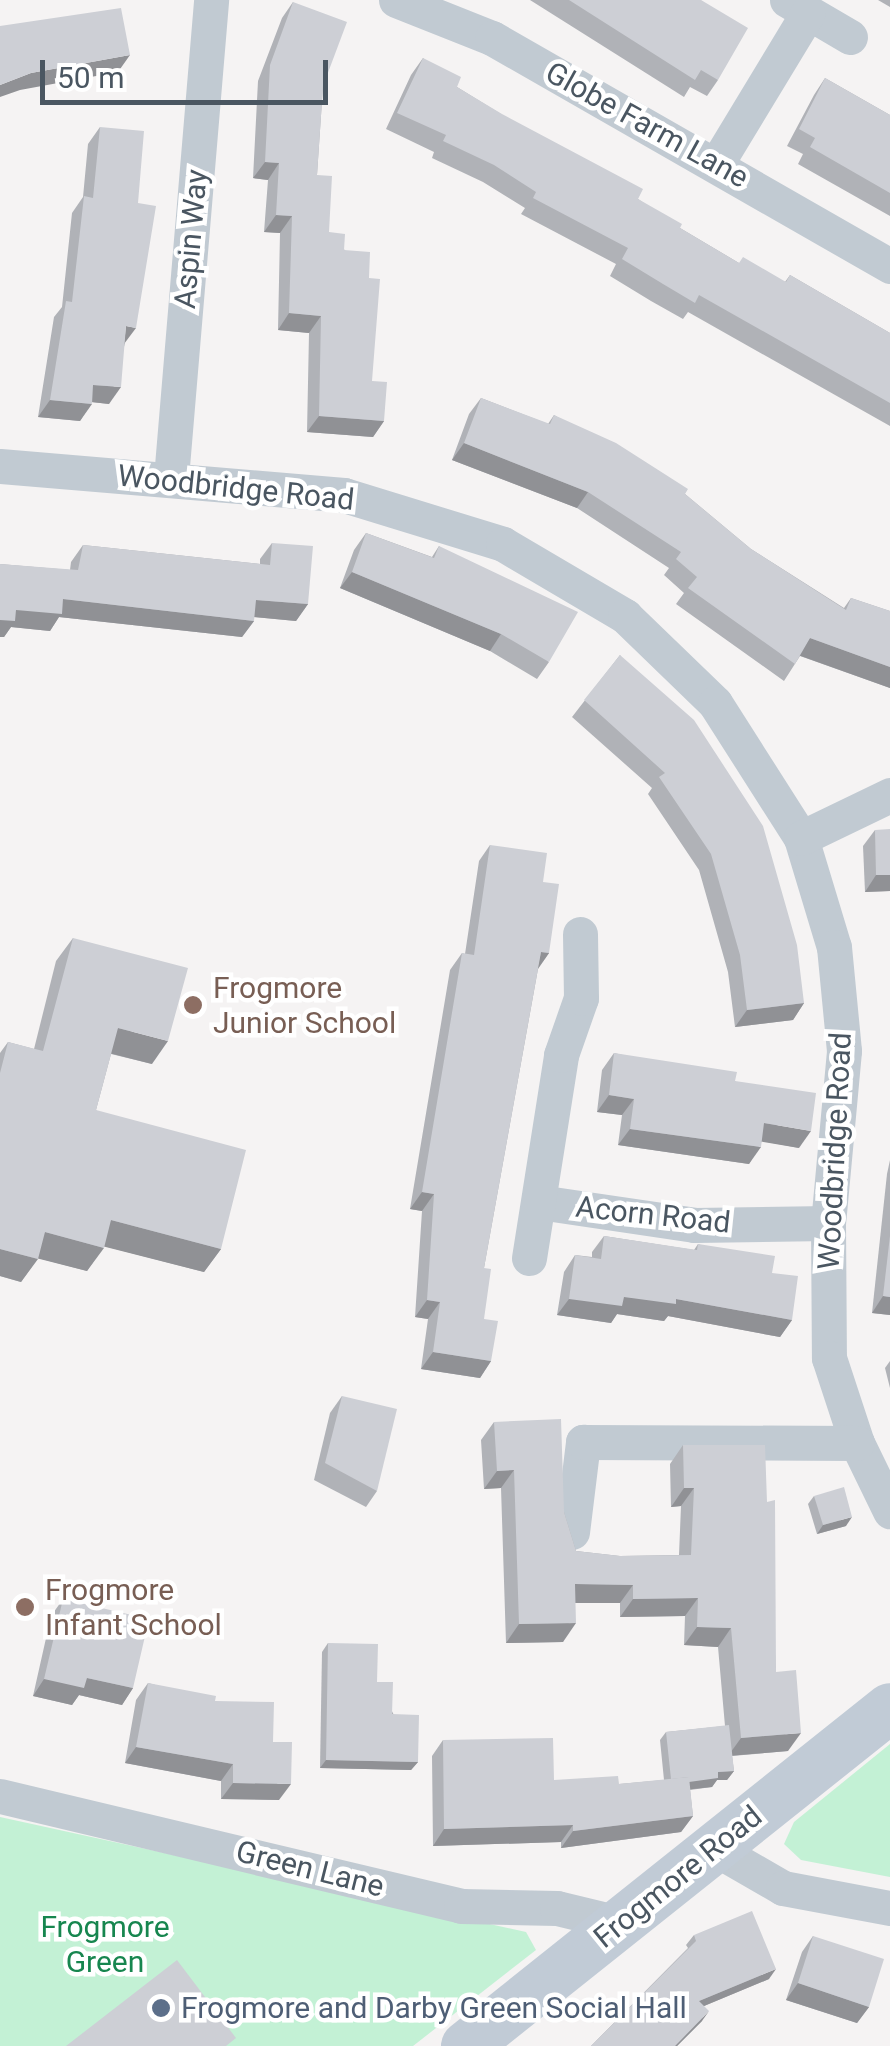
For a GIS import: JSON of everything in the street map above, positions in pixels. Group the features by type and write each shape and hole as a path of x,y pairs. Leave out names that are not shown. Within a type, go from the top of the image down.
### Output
{"street":[{"name":"Aspin Way","path":"171,478 211,0"},
{"name":"Globe Farm Lane","path":"415,3 492,38 718,163 890,266"},
{"path":"718,163 798,7 850,37"},
{"name":"Woodbridge Road","path":"0,466 344,496 503,544 625,616 715,704 801,838 834,947 844,1051 828,1222 829,1358 856,1443 890,1511"},
{"path":"801,838 890,794"},
{"name":"Acorn Road","path":"529,1258 562,1055 581,998 580,934"},
{"name":"Acorn Road","path":"539,1202 694,1226 828,1222"},
{"path":"572,1532 584,1442 856,1443"},
{"name":"Frogmore Road","path":"466,2046 890,1708"},
{"name":"Green Lane","path":"0,1796 461,1906 557,1908 623,1924"},
{"path":"712,1847 782,1888 890,1908"}],"green space":[{"path":"890,1744 890,1877 801,1860 784,1844 794,1822"},
{"name":"Frogmore Green","path":"0,1817 526,1932 536,1950 413,2046 0,2046"}],"building":[{"path":"569,0 701,0 748,28 718,80 701,70 695,80"},
{"path":"293,2 347,22 323,86 317,175 332,176 329,232 345,234 344,250 370,252 369,278 380,279 372,381 387,382 384,421 319,416 321,316 289,313 292,216 276,215 279,163 265,162 270,65"},
{"path":"121,8 130,55 31,73 0,85 0,26"},
{"path":"423,58 461,77 457,87 502,114 643,189 638,199 739,263 743,257 786,282 790,275 890,333 890,403 699,295 695,303 622,259 628,248 533,198 536,192 494,165 443,141 446,135 397,113"},
{"path":"825,78 890,115 890,193 810,147 815,138 799,129"},
{"path":"100,127 144,131 138,203 156,206 136,328 126,326 121,387 93,385 92,404 50,400 66,301 72,302 84,196 93,198"},
{"path":"481,398 550,424 554,415 616,443 688,489 685,494 751,549 846,610 851,598 890,611 890,667 810,638 795,664 688,588 697,577 676,559 681,552 588,492 464,443"},
{"path":"366,533 434,558 439,546 578,612 549,662 501,634 352,572"},
{"path":"272,543 313,546 308,604 256,600 254,621 63,599 62,614 16,610 15,621 0,620 0,564 78,570 83,545 270,565"},
{"path":"620,655 694,720 763,826 797,945 804,1003 747,1010 740,955 711,854 659,777 665,773 584,700"},
{"path":"890,829 890,875 876,875 875,830"},
{"path":"490,845 547,853 543,882 559,884 549,953 541,952 484,1268 491,1269 484,1319 498,1321 491,1361 433,1352 440,1302 427,1300 434,1194 422,1192 462,953 474,955"},
{"path":"73,938 188,968 168,1041 118,1028 96,1110 246,1150 221,1249 111,1220 104,1248 45,1232 38,1259 0,1249 0,1073 8,1042 43,1051"},
{"path":"614,1053 737,1072 735,1081 816,1093 811,1131 764,1123 761,1147 630,1129 634,1099 609,1095"},
{"path":"604,1236 697,1250 698,1244 775,1256 772,1273 798,1276 792,1320 676,1299 676,1304 624,1297 622,1306 569,1299 575,1255 601,1259"},
{"path":"890,1236 890,1297 883,1296"},
{"path":"342,1396 397,1409 377,1491 325,1463"},
{"path":"561,1419 564,1512 576,1551 620,1556 691,1555 694,1488 684,1488 683,1445 765,1445 767,1502 775,1500 776,1672 796,1670 801,1733 741,1738 731,1628 697,1627 698,1598 633,1599 633,1585 575,1584 576,1623 519,1624 514,1470 497,1471 494,1422"},
{"path":"844,1487 852,1517 823,1525 814,1496"},
{"path":"63,1599 149,1619 133,1688 87,1678 84,1688 44,1679"},
{"path":"328,1643 378,1644 377,1682 393,1682 392,1714 419,1715 418,1762 326,1760"},
{"path":"148,1683 216,1696 215,1701 274,1702 273,1742 292,1742 291,1784 233,1783 233,1764 136,1747"},
{"path":"729,1725 734,1771 718,1772 718,1778 689,1782 689,1777 671,1779 666,1732"},
{"path":"553,1738 554,1780 618,1776 619,1784 689,1777 693,1816 573,1831 573,1825 444,1829 443,1740"},
{"path":"752,1911 776,1969 699,2001 709,2011 675,2046 591,2046 696,1941 694,1935"},
{"path":"813,1936 884,1959 869,2007 798,1983"},
{"name":"Frogmore and Darby Green Social Hall","path":"177,1960 236,2038 226,2046 66,2046"}],"place":[{"name":"Frogmore Junior School","path":"193,1005"},
{"name":"Frogmore Infant School","path":"25,1607"},
{"name":"Frogmore and Darby Green Social Hall","path":"161,2008"}]}
